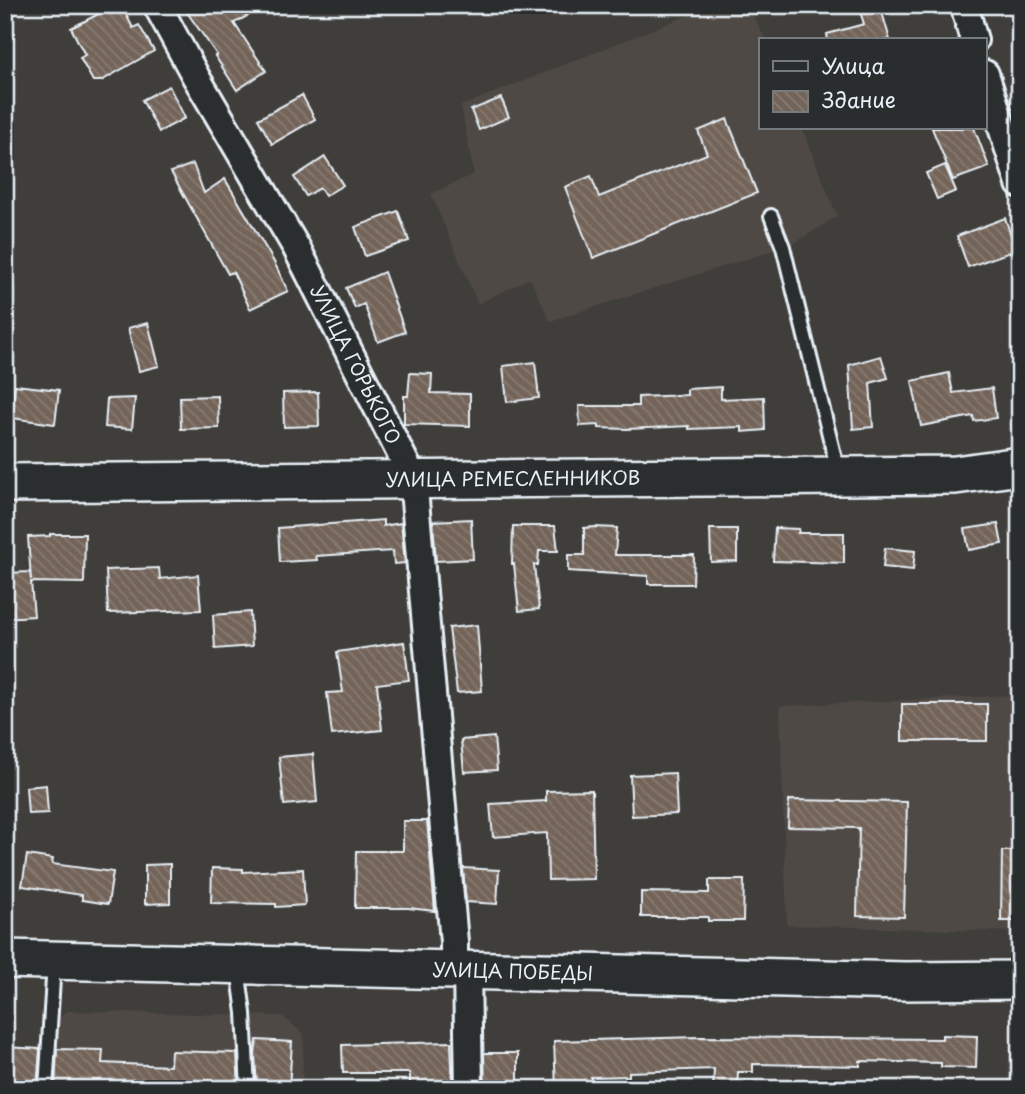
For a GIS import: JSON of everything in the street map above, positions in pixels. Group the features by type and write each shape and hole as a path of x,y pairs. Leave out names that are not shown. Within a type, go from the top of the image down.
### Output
{"street":[{"name":"УЛИЦА ГОРЬКОГО","path":"157,5 296,247 413,478 454,942 460,970 468,1089"},
{"path":"964,5 973,38"},
{"path":"986,77 1020,184"},
{"name":"УЛИЦА РЕМЕСЛЕННИКОВ","path":"5,483 955,475 1020,466"},
{"name":"УЛИЦА ПОБЕДЫ","path":"5,959 905,981 1020,980"}],"lane":[{"path":"771,216 783,247 839,475"},
{"path":"46,1089 54,961"},
{"path":"238,965 244,1013 248,1089"}],"shaded area":[{"path":"714,5 747,5 765,38 759,38 759,130 803,130 837,216 793,244 550,321 530,278 478,304 431,194 474,174 461,106"},
{"path":"1020,695 1020,932 787,925 780,706"},
{"path":"67,1011 282,1016 304,1034 302,1089 39,1089 40,1038"}],"building":[{"path":"121,5 133,28 139,25 154,51 101,81 93,81 80,58 85,55 71,28"},
{"path":"182,5 268,5 234,23 266,71 237,90 215,56 217,55"},
{"path":"858,5 880,5 889,38 828,38 827,34 864,24"},
{"path":"169,86 185,118 159,132 142,100"},
{"path":"302,95 315,119 272,144 258,119"},
{"path":"501,98 509,117 479,130 471,110"},
{"path":"727,119 757,193 593,258 565,187 591,176 599,197 707,154 698,131"},
{"path":"933,130 975,130 989,167 953,180"},
{"path":"325,157 343,185 325,196 320,188 306,196 294,177"},
{"path":"193,164 204,193 225,179 288,291 250,309 233,272 228,274 171,172"},
{"path":"945,165 956,191 937,199 926,173"},
{"path":"398,211 409,241 365,256 355,227"},
{"path":"1005,218 1016,250 968,267 957,236"},
{"path":"384,272 405,332 378,342 364,304 355,308 346,288"},
{"path":"148,323 159,366 139,371 128,328"},
{"path":"881,356 888,378 870,383 873,427 853,429 849,365"},
{"path":"535,362 539,398 507,402 503,366"},
{"path":"410,373 432,374 431,393 470,394 470,426 404,424 404,396 408,396"},
{"path":"949,373 953,393 992,388 996,418 974,421 973,416 921,426 912,381"},
{"path":"15,385 59,390 55,424 11,418"},
{"path":"721,387 721,399 764,397 765,430 742,432 742,427 627,429 599,428 599,425 580,426 579,406 638,406 638,397 687,395 687,389"},
{"path":"318,392 319,426 284,427 283,393"},
{"path":"218,396 219,428 181,429 180,397"},
{"path":"135,398 132,429 105,427 107,399"},
{"path":"471,519 473,559 436,561 433,521"},
{"path":"383,520 383,526 401,523 405,563 394,564 393,551 316,556 317,560 280,562 278,528"},
{"path":"998,524 1002,544 969,550 965,529"},
{"path":"513,526 555,526 558,551 539,551 538,565 534,565 539,609 519,611 512,564"},
{"path":"584,528 617,528 615,555 694,555 693,584 648,584 648,576 568,571 568,555 584,555"},
{"path":"775,528 799,529 798,533 844,533 844,563 773,561"},
{"path":"710,529 737,529 737,561 711,562"},
{"path":"85,534 84,583 31,582 34,616 5,618 5,573 30,572 31,580 28,537"},
{"path":"885,548 915,551 913,570 883,567"},
{"path":"159,568 160,579 198,575 201,610 108,613 106,570"},
{"path":"250,612 252,646 215,649 213,615"},
{"path":"477,625 482,691 457,693 449,628"},
{"path":"404,642 409,680 377,684 382,730 332,735 327,693 343,692 337,652"},
{"path":"902,704 987,704 987,741 902,741"},
{"path":"494,737 497,770 464,772 461,740"},
{"path":"313,754 317,802 284,805 279,757"},
{"path":"675,773 677,814 632,816 630,775"},
{"path":"46,785 48,813 28,814 26,787"},
{"path":"592,790 594,879 548,880 547,833 493,837 490,804 546,801 546,791"},
{"path":"789,800 907,802 904,917 857,916 859,828 788,827"},
{"path":"403,821 427,821 435,911 355,908 356,851 403,851"},
{"path":"1002,851 1020,851 1020,921 1001,921"},
{"path":"27,855 53,859 52,864 113,872 108,904 82,900 82,895 22,886"},
{"path":"170,864 170,903 145,904 145,865"},
{"path":"212,868 243,869 243,872 303,869 305,905 276,907 276,904 211,903"},
{"path":"463,868 499,870 497,904 466,902"},
{"path":"709,880 744,880 743,921 708,921 708,917 641,917 641,892 709,893"},
{"path":"942,1035 977,1036 976,1068 941,1067 941,1063 860,1061 860,1066 753,1064 753,1072 738,1072 737,1089 713,1089 714,1069 629,1072 629,1076 591,1077 591,1089 556,1089 554,1041 699,1037 942,1039"},
{"path":"257,1040 292,1042 289,1089 257,1089"},
{"path":"451,1042 453,1089 410,1089 410,1073 343,1073 342,1045"},
{"path":"5,1047 40,1049 37,1089 5,1089"},
{"path":"57,1049 103,1050 102,1063 170,1066 171,1051 237,1053 239,1089 55,1089"},
{"path":"484,1053 518,1053 518,1089 485,1089"}]}
